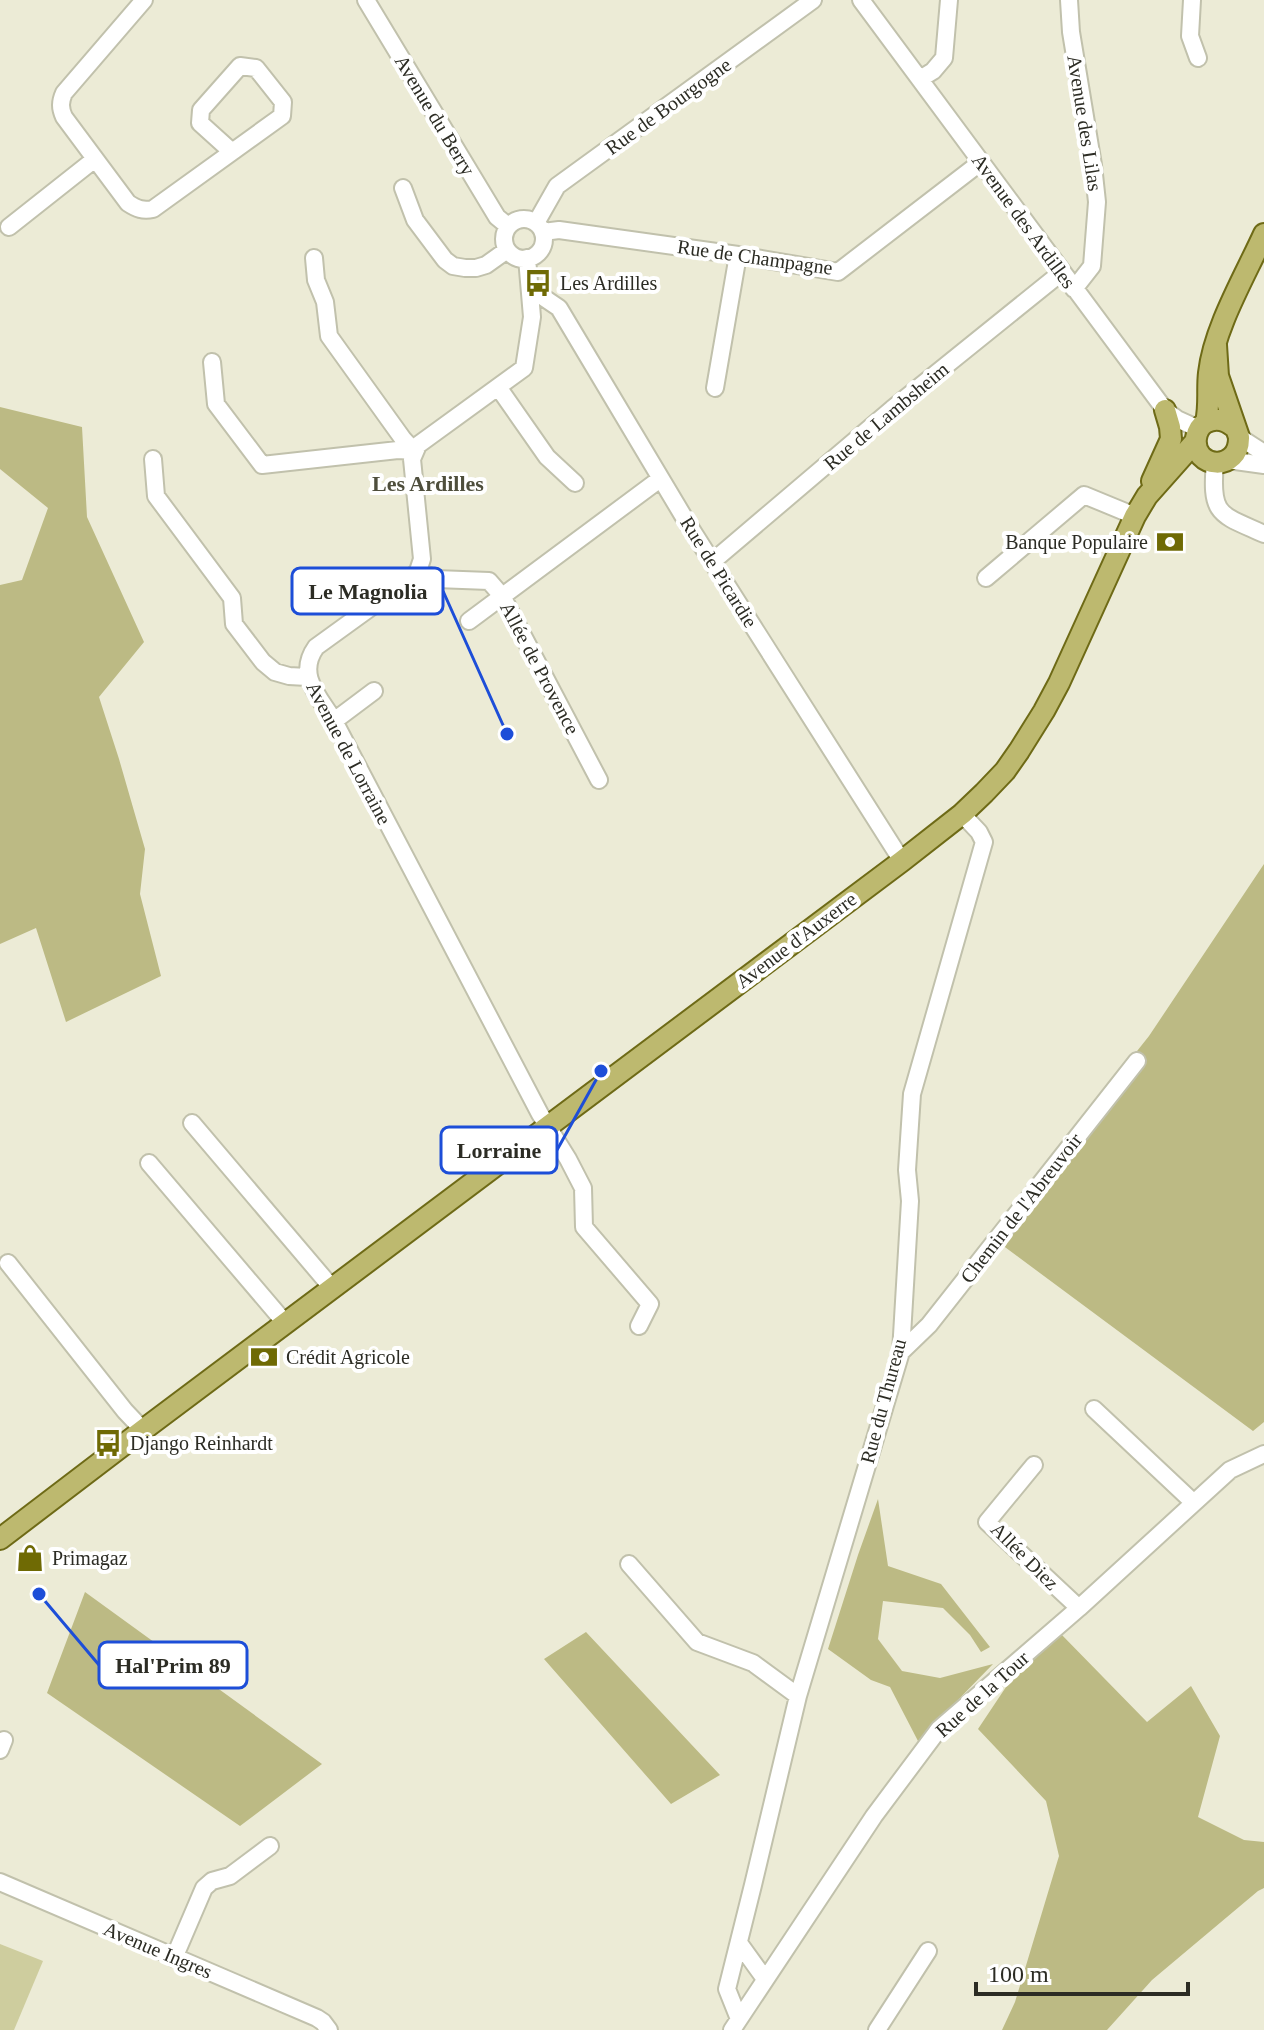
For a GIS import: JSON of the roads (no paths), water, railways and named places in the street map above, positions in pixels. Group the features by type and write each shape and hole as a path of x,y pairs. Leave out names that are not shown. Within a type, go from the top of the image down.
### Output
{"main road":[{"path":"1216,345 1218,376 1236,432 1237,450 1216,461 1200,455 1200,431 1209,407 1209,373 1219,332 1264,234"},
{"path":"1147,496 1171,439 1165,410"},
{"path":"1200,431 1221,420 1228,422 1236,432"},
{"name":"Avenue d'Auxerre","path":"1,1538 962,814 1005,771 1044,711 1135,516 1147,496 1200,431"},
{"name":"Avenue d'Auxerre","path":"1147,496 1180,472 1216,461"}],"street":[{"path":"144,0 64,93 61,101 64,117 128,203 135,209 153,209 282,116 283,102 256,68 240,66 201,110 200,123 231,151"},
{"name":"Avenue du Berry","path":"366,0 497,217 508,226"},
{"name":"Rue de Bourgogne","path":"539,227 557,186 799,5 813,0"},
{"name":"Avenue des Ardilles","path":"861,0 1165,410 1200,431"},
{"path":"920,79 933,71 944,58 949,0"},
{"name":"Avenue des Lilas","path":"1069,0 1071,32 1097,202 1092,266 1074,289"},
{"path":"1192,0 1190,36 1198,58"},
{"path":"9,227 95,159"},
{"name":"Rue de Champagne","path":"539,227 838,272 981,162"},
{"path":"403,188 415,220 453,266 476,268 486,265 507,250"},
{"path":"524,219 539,227 543,243 533,257 516,257 507,250 504,238 508,226 524,219"},
{"path":"715,388 738,255"},
{"path":"314,258 316,280 325,302 329,336 414,451"},
{"path":"418,571 422,559 412,468 414,451 424,439 524,368 532,317 527,258"},
{"name":"Rue de Lambsheim","path":"712,562 892,409 1062,272"},
{"name":"Rue de Picardie","path":"531,289 559,308 660,479 902,861"},
{"path":"212,362 216,404 262,465 398,450 414,451"},
{"path":"498,387 547,457 575,483"},
{"path":"1236,432 1264,453"},
{"path":"153,459 156,496 232,598 234,624 263,662 275,672 307,677"},
{"path":"1264,465 1216,461 1214,479 1219,511 1264,534"},
{"path":"469,621 660,479"},
{"path":"986,578 1084,495 1135,516"},
{"name":"Allée de Provence","path":"418,571 436,579 489,581 502,596 599,780"},
{"name":"Avenue de Lorraine","path":"418,571 316,647 310,656 307,677 334,721 548,1128 583,1188 584,1227 650,1304 639,1326"},
{"path":"334,721 374,691"},
{"name":"Rue du Thureau","path":"735,2024 727,1989 798,1696 901,1352 910,1201 907,1170 912,1094 984,842 962,814"},
{"name":"Chemin de l'Abreuvoir","path":"901,1352 929,1325 1137,1061"},
{"path":"192,1123 333,1289"},
{"path":"149,1163 286,1324"},
{"path":"8,1263 143,1430"},
{"path":"1094,1409 1194,1503"},
{"name":"Rue de la Tour","path":"735,2024 874,1816 939,1729 1079,1608 1230,1470 1264,1455"},
{"name":"Allée Diez","path":"1034,1465 987,1522 1079,1608"},
{"path":"629,1564 697,1642 753,1663 798,1696"},
{"path":"174,1958 204,1888 212,1881 230,1876 270,1846"},
{"name":"Avenue Ingres","path":"0,1882 323,2024"},
{"path":"739,1943 765,1979"},
{"path":"877,2030 928,1951"}],"place":[{"name":"Les Ardilles","path":"538,283"},
{"name":"Banque Populaire","path":"1170,542"},
{"name":"Le Magnolia","path":"507,734"},
{"name":"Lorraine","path":"601,1071"},
{"name":"Crédit Agricole","path":"264,1357"},
{"name":"Django Reinhardt","path":"108,1443"},
{"name":"Primagaz","path":"30,1558"},
{"name":"Hal'Prim 89","path":"39,1594"}],"district":[{"name":"Les Ardilles","path":"428,483"}]}
